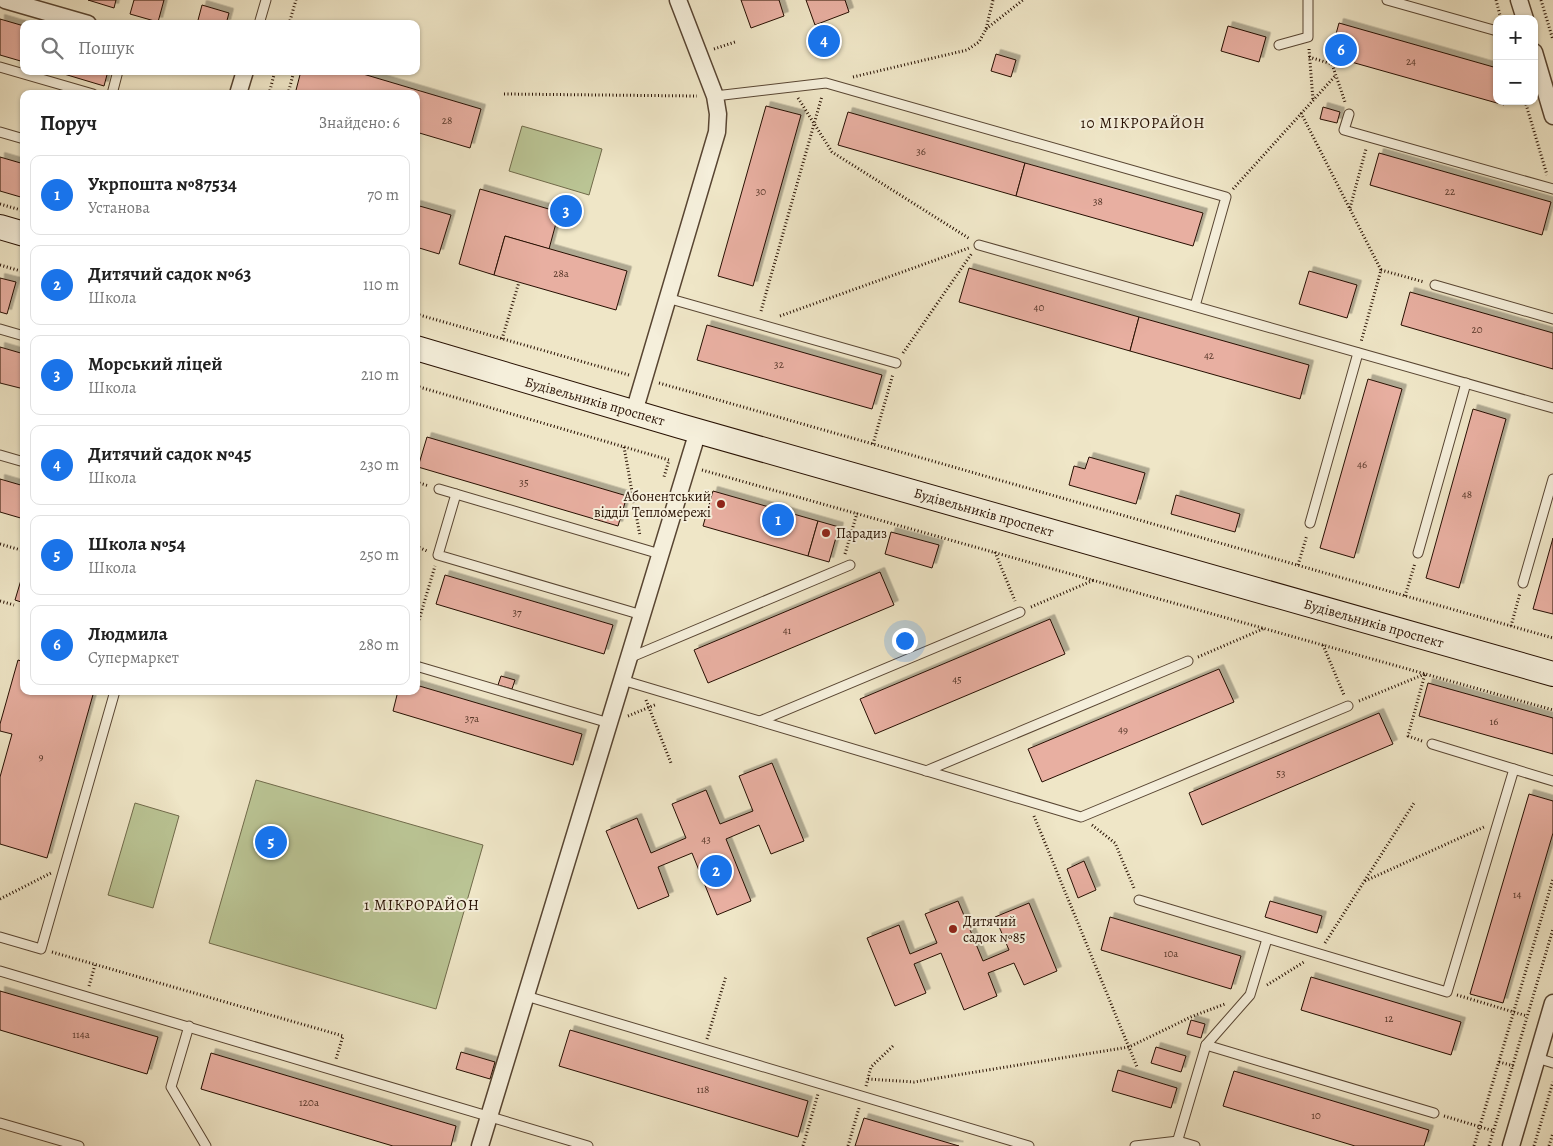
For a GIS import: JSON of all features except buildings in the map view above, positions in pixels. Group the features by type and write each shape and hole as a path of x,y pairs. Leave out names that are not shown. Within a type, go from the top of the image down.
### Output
{"main road":[{"path":"0,227 20,233"},
{"name":"Будівельників проспект","path":"420,349 698,431 1553,674"}],"street":[{"path":"5,0 74,20"},
{"path":"634,412 717,132 716,96 678,0"},
{"path":"1519,0 1524,15"},
{"path":"1536,60 1553,116"},
{"path":"239,90 244,75"},
{"path":"480,1146 698,431"},
{"path":"1511,1146 1553,1003"}],"lane":[{"path":"260,20 266,0"},
{"path":"1280,45 1308,37 1308,0"},
{"path":"1387,0 1493,30"},
{"path":"0,67 20,73"},
{"path":"28,75 79,90"},
{"path":"113,90 117,75"},
{"path":"716,96 826,84 1226,197 1195,306"},
{"path":"1349,114 1344,130 1552,188"},
{"path":"0,132 20,138"},
{"path":"979,245 1553,408"},
{"path":"1435,285 1553,319"},
{"path":"668,298 896,363"},
{"path":"0,329 20,335"},
{"path":"1310,522 1358,352"},
{"path":"1418,553 1466,383"},
{"path":"0,456 20,461"},
{"path":"1523,583 1553,478"},
{"path":"439,489 660,554"},
{"path":"456,494 438,555 642,615"},
{"path":"628,658 845,567"},
{"path":"760,721 1020,612"},
{"path":"926,771 1188,661"},
{"path":"420,667 608,723"},
{"path":"622,680 1081,817 1348,706"},
{"path":"0,937 41,949 114,695"},
{"path":"1432,744 1553,781"},
{"path":"1139,900 1447,992 1514,769"},
{"path":"1177,1143 1206,1045 1250,995 1267,939"},
{"path":"0,971 588,1146"},
{"path":"526,996 1029,1146"},
{"path":"189,1026 171,1088 206,1146"},
{"path":"1206,1045 1434,1113"},
{"path":"1537,1058 1553,1063"},
{"path":"0,1123 79,1146"},
{"path":"1135,1146 1177,1143 1195,1146"}],"path":[{"path":"290,20 296,0"},
{"path":"758,324 826,84 967,50 979,42 986,30 993,0"},
{"path":"986,30 1023,0"},
{"path":"1496,0 1500,15"},
{"path":"1541,0 1553,40"},
{"path":"1308,37 1313,100"},
{"path":"700,55 735,42"},
{"path":"1309,57 1332,64 1349,114"},
{"path":"270,90 274,75"},
{"path":"289,90 293,75"},
{"path":"1226,197 1336,75"},
{"path":"791,87 832,152 979,245"},
{"path":"504,94 716,96"},
{"path":"1526,105 1552,188"},
{"path":"1301,113 1381,270 1358,352"},
{"path":"1350,208 1370,137"},
{"path":"0,204 20,209"},
{"path":"758,324 979,245"},
{"path":"873,444 896,363 979,245"},
{"path":"0,265 20,271"},
{"path":"1381,270 1435,285"},
{"path":"502,339 519,282"},
{"path":"420,315 1553,637"},
{"path":"420,387 670,460"},
{"path":"624,447 643,549"},
{"path":"699,469 1553,710"},
{"path":"845,567 857,513"},
{"path":"1298,565 1310,522"},
{"path":"0,544 20,550"},
{"path":"995,552 1020,612 1095,580"},
{"path":"1406,596 1418,553"},
{"path":"420,616 438,555"},
{"path":"1511,626 1523,583"},
{"path":"0,601 14,605"},
{"path":"1188,661 1265,628"},
{"path":"1323,645 1348,706 1426,674"},
{"path":"1408,736 1426,674"},
{"path":"640,685 671,763"},
{"path":"608,723 676,696"},
{"path":"1028,801 1137,1067"},
{"path":"868,1079 914,1082 1129,1047 1193,1016 1250,995 1318,954 1414,803"},
{"path":"1081,817 1115,843 1139,900"},
{"path":"1364,881 1498,820"},
{"path":"0,899 65,865"},
{"path":"1474,1146 1553,879"},
{"path":"1489,1146 1553,929"},
{"path":"41,949 343,1036 333,1069"},
{"path":"86,996 95,965"},
{"path":"704,1049 726,976"},
{"path":"1447,992 1527,1016"},
{"path":"871,1067 894,1045"},
{"path":"1534,1146 1553,1082"},
{"path":"803,1146 821,1084"},
{"path":"1434,1113 1494,1131"},
{"path":"1549,1146 1553,1133"}],"green space":[{"path":"522,126 602,149 589,195 509,171"},
{"path":"256,780 483,845 436,1009 209,943"},
{"path":"135,803 179,816 153,908 108,895"}],"place":[{"name":"Дитячий садок №45","path":"824,41"},
{"name":"Людмила","path":"1341,50"},
{"name":"Морський ліцей","path":"566,211"},
{"name":"Абонентський відділ Тепломережі","path":"721,504"},
{"name":"Укрпошта №87534","path":"778,520"},
{"name":"Парадиз","path":"826,533"},
{"name":"Школа №54","path":"271,842"},
{"name":"Дитячий садок №63","path":"716,871"},
{"name":"Дитячий садок №85","path":"953,929"}],"district":[{"name":"10 МІКРОРАЙОН","path":"1143,123"},
{"name":"1 МІКРОРАЙОН","path":"422,905"}]}
